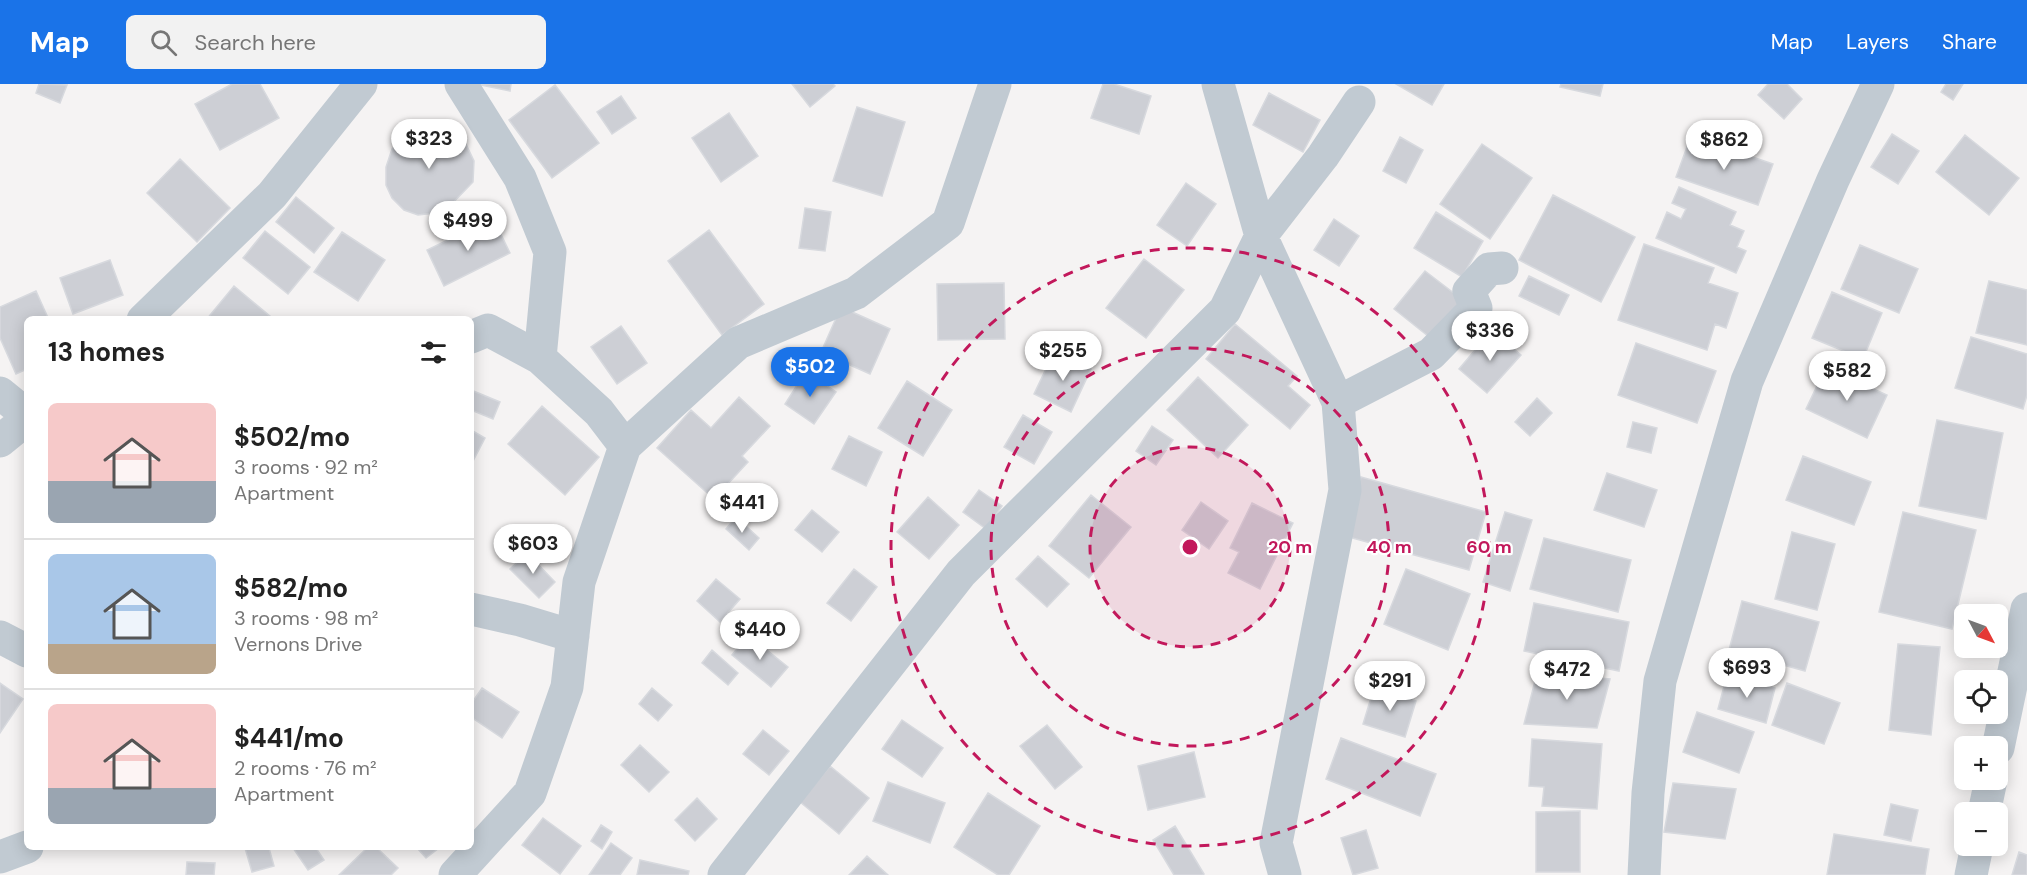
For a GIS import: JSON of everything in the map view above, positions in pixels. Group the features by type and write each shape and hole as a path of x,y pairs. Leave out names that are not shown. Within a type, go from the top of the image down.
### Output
{"street":[{"path":"157,316 272,195 361,84"},
{"path":"460,84 520,178 550,252 540,358"},
{"path":"455,875 530,793 567,687 579,582 625,446 738,343 856,293 948,223 995,84"},
{"path":"1218,84 1261,236 1338,402 1345,489 1276,843 1285,875"},
{"path":"1644,875 1648,793 1660,681 1744,393 1833,180 1878,84"},
{"path":"724,875 961,573 1225,310 1261,236 1323,156 1359,102"},
{"path":"1338,402 1431,354 1476,308 1468,291 1489,268 1502,268"},
{"path":"474,336 488,330 540,358 599,412 625,446"},
{"path":"0,393 24,414"},
{"path":"0,441 24,420"},
{"path":"2001,736 2027,609"},
{"path":"474,610 520,620 573,636"},
{"path":"0,637 24,649"},
{"path":"0,857 24,848"},
{"path":"1971,875 1975,856"}],"building":[{"path":"39,84 67,85 60,103 36,93"},
{"path":"232,84 260,84 279,118 220,150 195,104"},
{"path":"476,84 511,84 510,91"},
{"path":"792,84 833,84 835,86 810,107"},
{"path":"1103,84 1114,84 1151,96 1139,134 1091,118"},
{"path":"1396,84 1444,84 1432,105"},
{"path":"1561,84 1603,84 1600,96 1560,87"},
{"path":"1768,84 1787,84 1802,99 1784,119 1758,95"},
{"path":"1946,84 1963,84 1953,100 1941,92"},
{"path":"555,85 599,143 552,178 509,120"},
{"path":"1269,93 1320,120 1303,152 1253,125"},
{"path":"621,96 636,118 612,134 597,112"},
{"path":"857,107 905,122 882,196 833,181"},
{"path":"729,113 758,156 721,182 692,138"},
{"path":"432,124 450,128 464,140 474,161 473,182 444,212 418,215 404,210 392,198 386,185 386,167 392,149 409,132"},
{"path":"1892,134 1919,151 1898,184 1871,167"},
{"path":"1965,135 2019,178 1989,215 1936,172"},
{"path":"1691,136 1773,164 1758,205 1676,177"},
{"path":"1400,137 1423,150 1406,183 1383,171"},
{"path":"1482,144 1532,178 1490,239 1440,204"},
{"path":"180,159 230,208 197,242 147,193"},
{"path":"1186,183 1216,204 1187,246 1157,225"},
{"path":"1679,187 1736,212 1730,225 1744,231 1737,247 1746,251 1736,273 1656,238 1667,212 1681,219 1686,209 1672,203"},
{"path":"1553,195 1635,237 1601,302 1519,260"},
{"path":"296,197 334,228 314,253 276,222"},
{"path":"805,208 831,212 825,251 799,248"},
{"path":"1436,212 1483,241 1462,277 1414,248"},
{"path":"493,218 510,253 444,286 427,250"},
{"path":"1334,219 1359,236 1339,266 1314,250"},
{"path":"709,230 764,304 722,335 668,261"},
{"path":"265,231 310,267 288,294 243,258"},
{"path":"342,232 385,260 358,301 314,272"},
{"path":"1644,244 1714,268 1708,283 1738,293 1726,328 1715,324 1707,350 1618,320"},
{"path":"1860,245 1918,269 1899,313 1841,289"},
{"path":"1144,259 1184,290 1146,338 1106,308"},
{"path":"110,260 123,295 73,314 60,278"},
{"path":"1425,271 1464,301 1433,340 1394,309"},
{"path":"1529,276 1569,295 1559,315 1519,296"},
{"path":"1989,281 2027,290 2027,345 1976,333"},
{"path":"1004,283 1005,339 938,340 937,284"},
{"path":"234,286 270,316 209,316"},
{"path":"36,291 47,316 24,316 24,370 16,374 0,338 0,307"},
{"path":"1832,292 1882,313 1863,359 1812,338"},
{"path":"841,307 890,329 870,374 821,352"},
{"path":"1235,324 1297,376 1288,386 1310,405 1290,429 1206,359"},
{"path":"621,326 647,363 617,384 591,347"},
{"path":"1492,330 1521,355 1487,393 1459,369"},
{"path":"1971,337 2027,354 2027,395 2023,409 1955,388"},
{"path":"1636,343 1716,371 1697,423 1618,395"},
{"path":"1054,352 1091,369 1071,412 1034,394"},
{"path":"1826,367 1887,395 1867,438 1806,409"},
{"path":"806,371 836,392 814,424 785,404"},
{"path":"1198,377 1248,425 1218,458 1167,410"},
{"path":"907,381 952,410 923,456 878,428"},
{"path":"474,391 500,402 493,419 474,411"},
{"path":"739,397 770,426 742,456 748,462 714,499 657,448 691,410 711,428"},
{"path":"1537,398 1552,413 1530,436 1515,422"},
{"path":"542,406 599,457 565,495 508,444"},
{"path":"1023,415 1052,432 1034,464 1004,447"},
{"path":"1937,420 2003,433 1986,519 1919,506"},
{"path":"1633,422 1657,428 1651,453 1627,447"},
{"path":"1152,426 1173,440 1156,465 1136,451"},
{"path":"474,432 485,438 474,459"},
{"path":"849,436 882,452 866,486 832,469"},
{"path":"1803,456 1871,482 1854,525 1786,500"},
{"path":"1607,473 1657,490 1644,527 1594,510"},
{"path":"1361,477 1486,512 1469,570 1345,536"},
{"path":"979,490 1002,506 986,529 963,512"},
{"path":"1091,495 1131,527 1089,578 1049,546"},
{"path":"928,497 959,525 929,559 897,532"},
{"path":"1201,502 1228,521 1209,549 1182,530"},
{"path":"1252,503 1293,523 1260,589 1228,573 1239,552 1230,548"},
{"path":"812,510 839,532 822,552 795,530"},
{"path":"1505,512 1532,520 1510,591 1483,582"},
{"path":"1903,512 1976,530 1958,604 1954,604 1952,629 1879,612"},
{"path":"736,517 759,538 749,550 726,529"},
{"path":"1792,532 1835,544 1817,610 1775,599"},
{"path":"1544,538 1631,560 1618,612 1530,589"},
{"path":"527,553 555,582 539,598 510,569"},
{"path":"1038,556 1069,584 1047,607 1016,579"},
{"path":"854,569 877,587 851,621 827,603"},
{"path":"1406,569 1470,594 1448,650 1384,624"},
{"path":"716,579 740,599 720,622 697,601"},
{"path":"1742,601 1819,622 1805,671 1729,650"},
{"path":"1534,603 1629,622 1619,671 1524,651"},
{"path":"748,635 788,667 771,687 732,655"},
{"path":"1898,644 1940,647 1931,735 1889,730"},
{"path":"712,650 738,673 728,685 702,663"},
{"path":"1537,673 1610,679 1597,728 1524,724"},
{"path":"1727,675 1775,688 1766,723 1718,709"},
{"path":"0,683 23,699 0,733"},
{"path":"1787,683 1840,703 1824,744 1772,725"},
{"path":"482,688 519,712 502,738 474,719 474,700"},
{"path":"652,688 672,705 658,721 639,704"},
{"path":"1374,688 1416,701 1405,737 1363,724"},
{"path":"1697,712 1754,732 1739,773 1683,752"},
{"path":"902,720 943,748 922,777 882,749"},
{"path":"1047,725 1082,767 1055,789 1020,746"},
{"path":"763,730 789,751 769,775 743,754"},
{"path":"1341,738 1436,774 1420,816 1326,779"},
{"path":"1532,739 1602,744 1597,809 1542,806 1544,787 1529,786"},
{"path":"640,745 669,772 649,792 621,765"},
{"path":"1194,752 1205,797 1148,810 1138,766"},
{"path":"830,766 869,798 839,834 800,802"},
{"path":"888,782 945,803 930,843 873,821"},
{"path":"1673,783 1736,789 1725,839 1664,832"},
{"path":"988,793 1040,826 1009,875 998,875 954,847"},
{"path":"697,798 717,819 695,841 675,820"},
{"path":"1891,804 1918,810 1911,841 1884,835"},
{"path":"1580,811 1580,872 1536,872 1536,812"},
{"path":"543,818 581,846 560,874 522,845"},
{"path":"601,825 612,832 602,849 591,841"},
{"path":"1175,826 1204,874 1174,875 1153,840"},
{"path":"1366,830 1378,868 1353,875 1341,838"},
{"path":"1834,834 1929,849 1925,875 1827,875"},
{"path":"611,843 632,858 620,875 589,875"},
{"path":"246,850 270,850 274,866 252,872"},
{"path":"294,850 317,850 324,860 308,870"},
{"path":"365,850 379,850 398,868 391,875 339,875"},
{"path":"419,850 436,850 426,858"},
{"path":"2019,852 2027,855 2027,875 2012,875"},
{"path":"867,856 888,875 849,875"},
{"path":"640,860 689,871 688,875 637,875"},
{"path":"187,862 215,863 214,875 186,875"}]}
